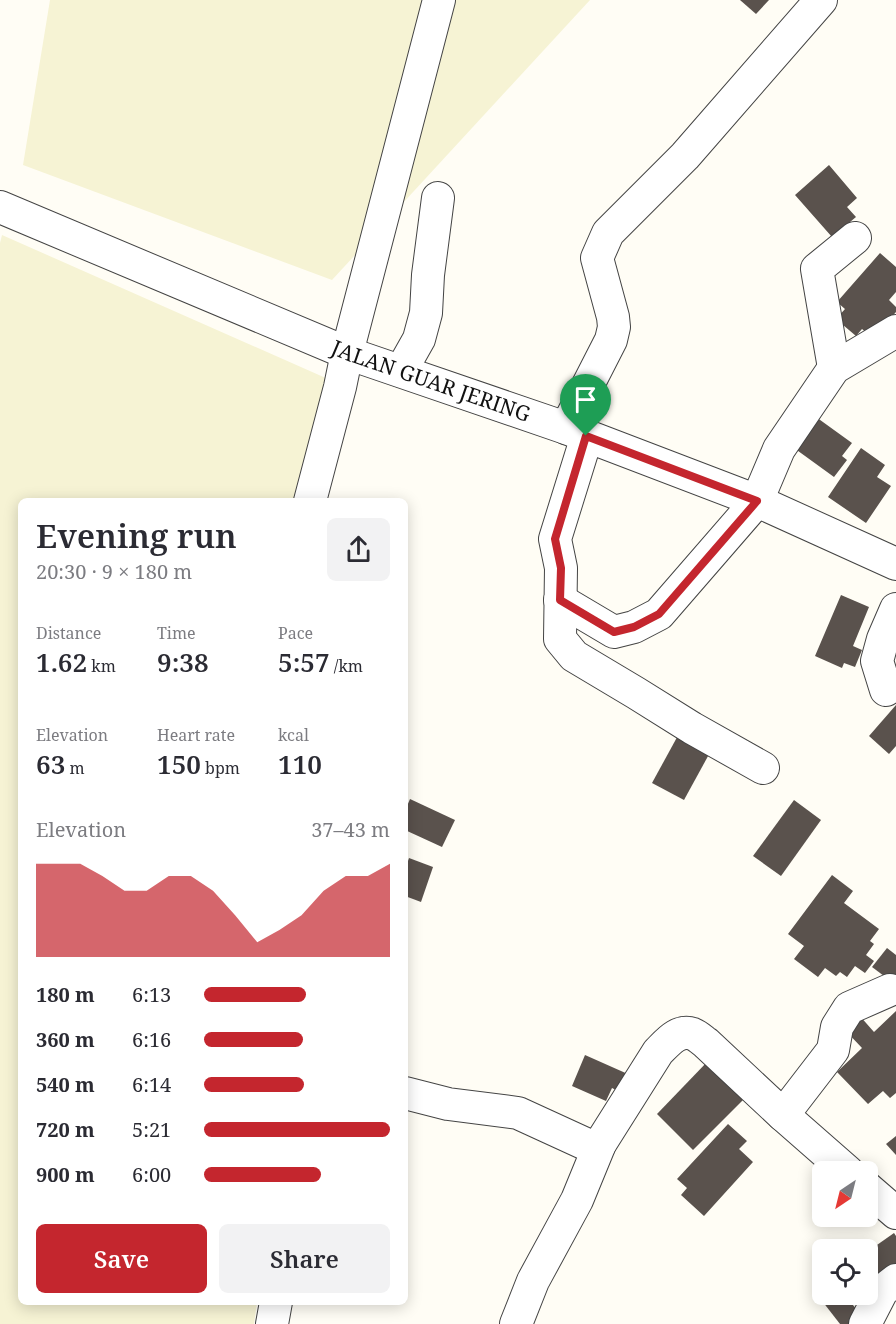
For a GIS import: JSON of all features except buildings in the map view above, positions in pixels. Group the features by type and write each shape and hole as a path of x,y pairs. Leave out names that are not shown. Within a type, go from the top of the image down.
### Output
{"street":[{"path":"311,498 439,0"},
{"path":"763,768 574,656 560,639 561,568 555,539 576,432 614,327 597,258 608,233 685,156 821,0"},
{"path":"401,372 419,339 426,314 428,275 438,198"},
{"name":"JALAN GUAR JERING","path":"0,207 347,353 576,432 757,501 896,564"},
{"path":"834,368 817,268 855,238"},
{"path":"560,600 614,632 634,627 659,614 757,501 779,449 834,368 896,331"},
{"path":"886,690 877,661 883,639 896,609"},
{"path":"783,1115 833,1050 837,1027 849,1008 890,990"},
{"path":"516,1324 532,1281 578,1200 600,1144 658,1052 679,1033 693,1034 706,1043 835,1161"},
{"path":"408,1093 448,1104 518,1113 590,1146 600,1144"},
{"path":"878,1197 896,1213"},
{"path":"865,1324 882,1291 896,1280"},
{"path":"272,1324 275,1305"}],"shaded area":[{"path":"50,0 590,0 332,280 23,165"},
{"path":"2,235 328,379 299,498 18,498 18,1305 257,1305 254,1324 0,1324 0,243"}],"route":[{"path":"586,436 757,501 659,614 634,627 614,632 560,600 561,568 555,539 586,436"}]}
